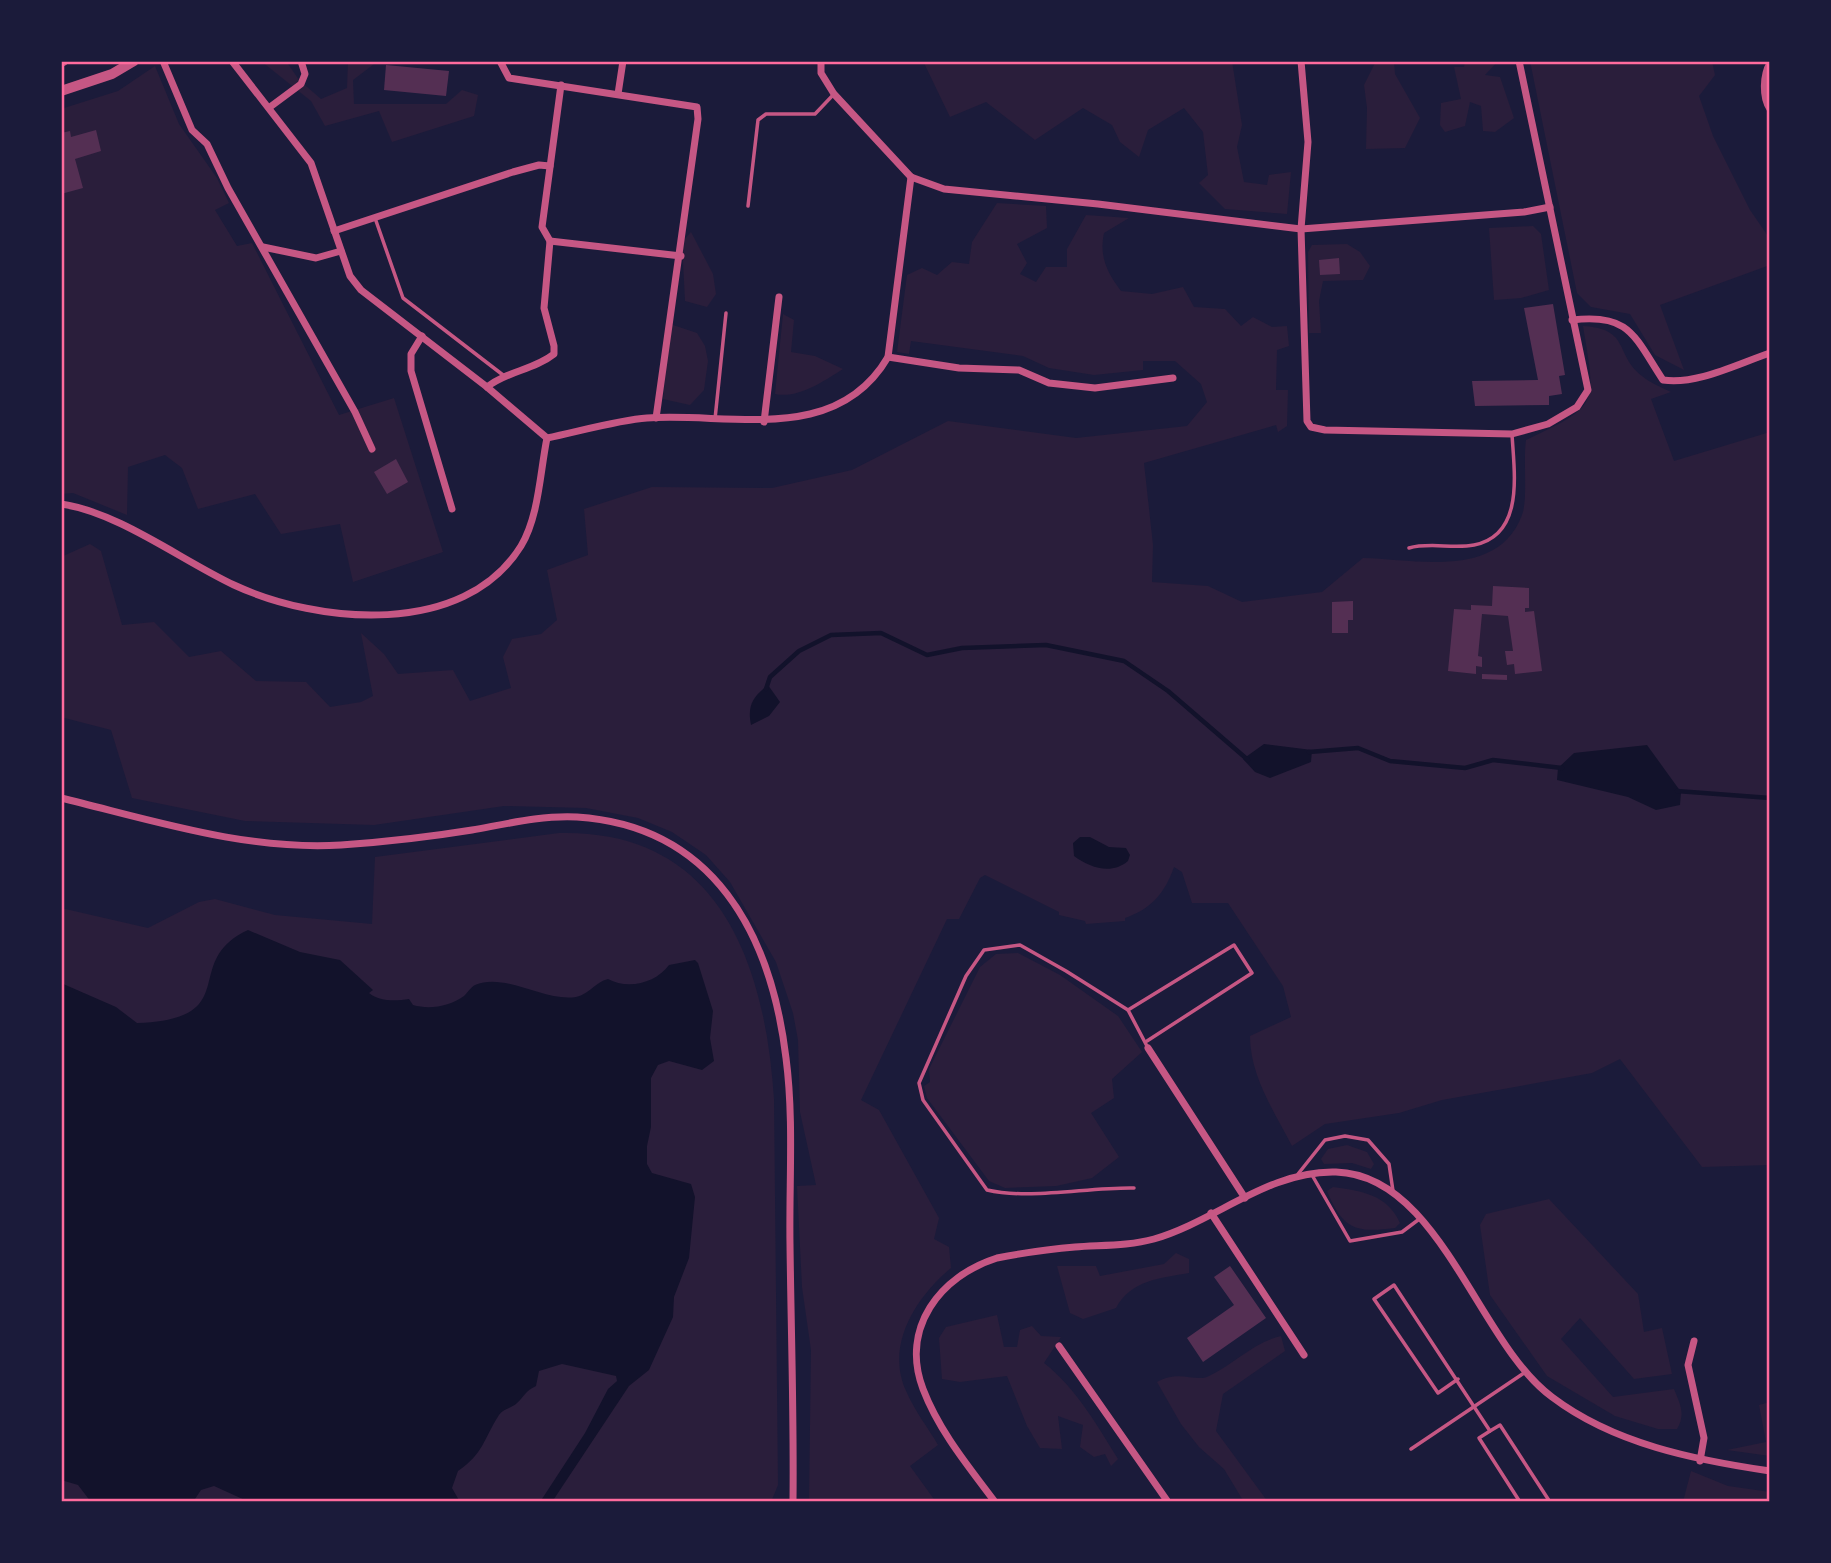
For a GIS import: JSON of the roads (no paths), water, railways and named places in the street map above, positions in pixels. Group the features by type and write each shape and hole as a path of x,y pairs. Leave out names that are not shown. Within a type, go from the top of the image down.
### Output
{"street":[{"path":"61,91 112,74 134,61"},
{"path":"163,61 192,130 207,144 228,188 263,247 372,449"},
{"path":"232,61 311,163 350,276 366,295 422,336 547,438"},
{"path":"270,107 301,84 305,74 301,61"},
{"path":"500,61 509,78 697,107 681,256 656,418"},
{"path":"618,94 623,61"},
{"path":"821,61 821,72 834,94 911,177 944,189 1098,204 1301,229 1524,212 1550,206"},
{"path":"1301,61 1308,142 1301,229 1305,410 1311,427 1325,430 1512,434 1548,424 1577,407 1588,390 1519,61"},
{"path":"1770,63 1765,72 1766,104 1770,109"},
{"path":"486,387 503,375 539,363 554,354 544,308 550,241 542,227 561,85"},
{"path":"334,231 513,172 539,165 550,166"},
{"path":"547,438 656,418 764,422 807,414 844,402 872,379 888,357 911,177"},
{"path":"550,241 681,256"},
{"path":"263,247 316,258 341,251"},
{"path":"764,422 779,298"},
{"path":"1572,320 1605,318 1624,325 1662,380 1676,382 1770,353"},
{"path":"422,336 411,354 411,371 452,509"},
{"path":"888,357 959,368 1019,370 1049,383 1095,388 1173,378"},
{"path":"61,503 102,515 267,599 305,610 338,614 374,615 414,611 453,602 473,592 484,585 521,546 531,523 547,438"},
{"path":"61,798 222,837 336,845 448,834 558,817 598,820 650,833 692,856 713,874 734,905 765,968 786,1057 793,1502"},
{"path":"1148,1044 1245,1198"},
{"path":"995,1502 955,1449 923,1391 918,1352 919,1328 930,1303 951,1281 978,1264 1044,1250 1157,1238 1298,1175 1311,1173 1356,1174 1394,1193 1420,1218 1524,1373 1551,1397 1577,1414 1624,1436 1700,1461 1770,1471"},
{"path":"1211,1213 1304,1355"},
{"path":"1694,1340 1688,1364 1704,1438 1700,1461"},
{"path":"1059,1346 1168,1502"}],"lane":[{"path":"747,206 758,120 766,114 815,114 834,94"},
{"path":"374,218 403,298 503,375"},
{"path":"715,421 726,313"},
{"path":"1409,548 1475,545 1491,538 1504,526 1513,507 1515,482 1512,434"},
{"path":"1128,1010 1234,944 1252,973 1148,1044 1128,1010 1020,945 984,950 966,976 919,1083 923,1100 987,1189 1005,1194 1100,1187 1134,1188"},
{"path":"1298,1175 1325,1140 1345,1136 1368,1140 1389,1164 1394,1193"},
{"path":"1311,1173 1350,1241 1402,1232 1420,1218"},
{"path":"1458,1379 1438,1393 1374,1299 1394,1285 1458,1379 1490,1431"},
{"path":"1411,1449 1474,1404 1524,1373"},
{"path":"1520,1502 1479,1438 1500,1425 1550,1502"}],"waterway":[{"path":"766,689 770,677 799,651 831,635 881,633 927,655 962,648 1046,645 1124,661 1168,691 1248,760"},
{"path":"1309,752 1358,748 1390,761 1465,768 1493,760 1562,768"},
{"path":"1677,791 1770,798"}]}
